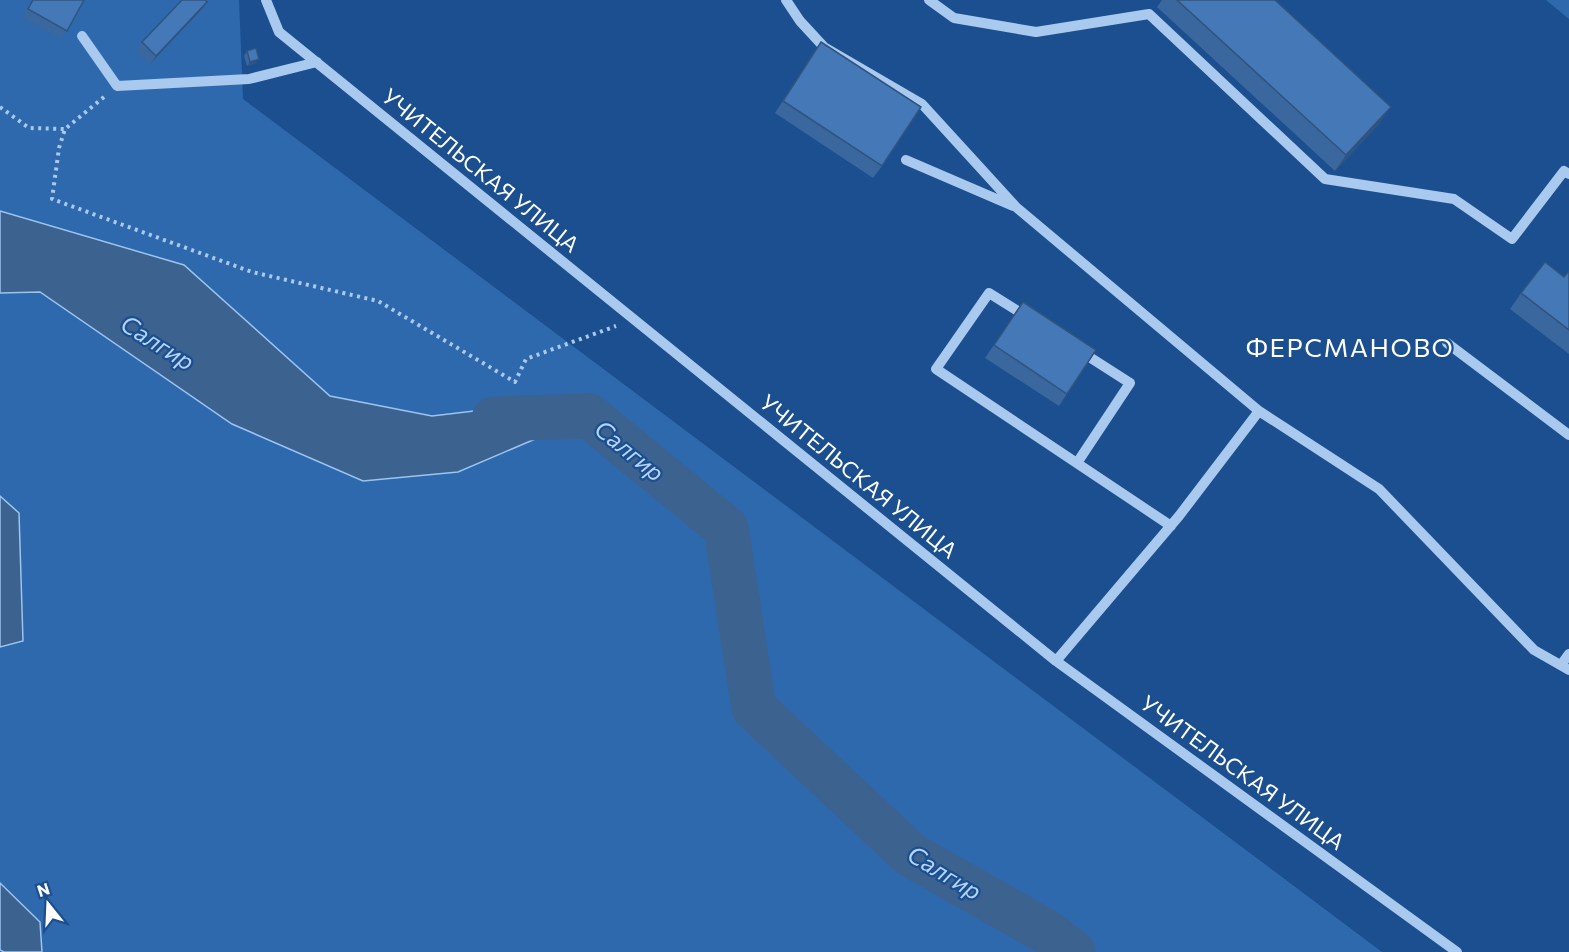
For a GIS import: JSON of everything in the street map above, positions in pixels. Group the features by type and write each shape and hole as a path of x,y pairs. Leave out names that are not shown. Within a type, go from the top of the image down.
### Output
{"street":[{"name":"УЧИТЕЛЬСКАЯ УЛИЦА","path":"266,0 279,32 1056,661 1457,952"},
{"path":"786,0 800,21 824,46 922,104 1016,207 1259,411 1379,489 1534,650 1565,667 1569,654"},
{"path":"928,0 954,18 1036,32 1149,14 1325,179 1454,199 1512,239 1564,171 1569,174"},
{"path":"82,36 117,86 249,78 317,62"},
{"path":"906,160 1016,207"},
{"path":"1040,325 989,292 936,369 1171,526"},
{"path":"1447,343 1569,435"},
{"path":"1070,344 1130,383 1077,463"},
{"path":"1056,661 1171,526 1259,411"}],"path":[{"path":"117,86 65,129 59,148 52,199 252,272 378,301 516,382 526,359 634,319"},
{"path":"0,107 29,128 65,129"}],"shaded area":[{"path":"0,0 239,0 243,99 1382,952 0,952"},
{"path":"1546,0 1569,0 1569,19"}],"water":[{"path":"0,211 184,265 330,396 432,416 549,402 561,428 458,472 363,481 232,424 40,292 0,293"},
{"path":"0,496 19,513 23,641 0,647"},
{"path":"0,883 40,922 42,952 4,952 0,950"}],"building":[{"path":"33,0 84,0 67,31 28,9"},
{"path":"182,0 205,0 207,2 156,56 142,42"},
{"path":"1177,0 1275,0 1391,107 1346,155"},
{"path":"821,42 921,107 882,166 783,101"},
{"path":"256,48 259,59 250,62 247,51"},
{"path":"1545,262 1564,277 1569,271 1569,330 1521,293"},
{"path":"1023,302 1096,350 1067,394 994,345"}],"waterway":[{"name":"Салгир","path":"494,419 589,416 726,528 754,708 911,855 1047,932 1073,952"}],"district":[{"name":"ФЕРСМАНОВО","path":"1350,346"}]}
